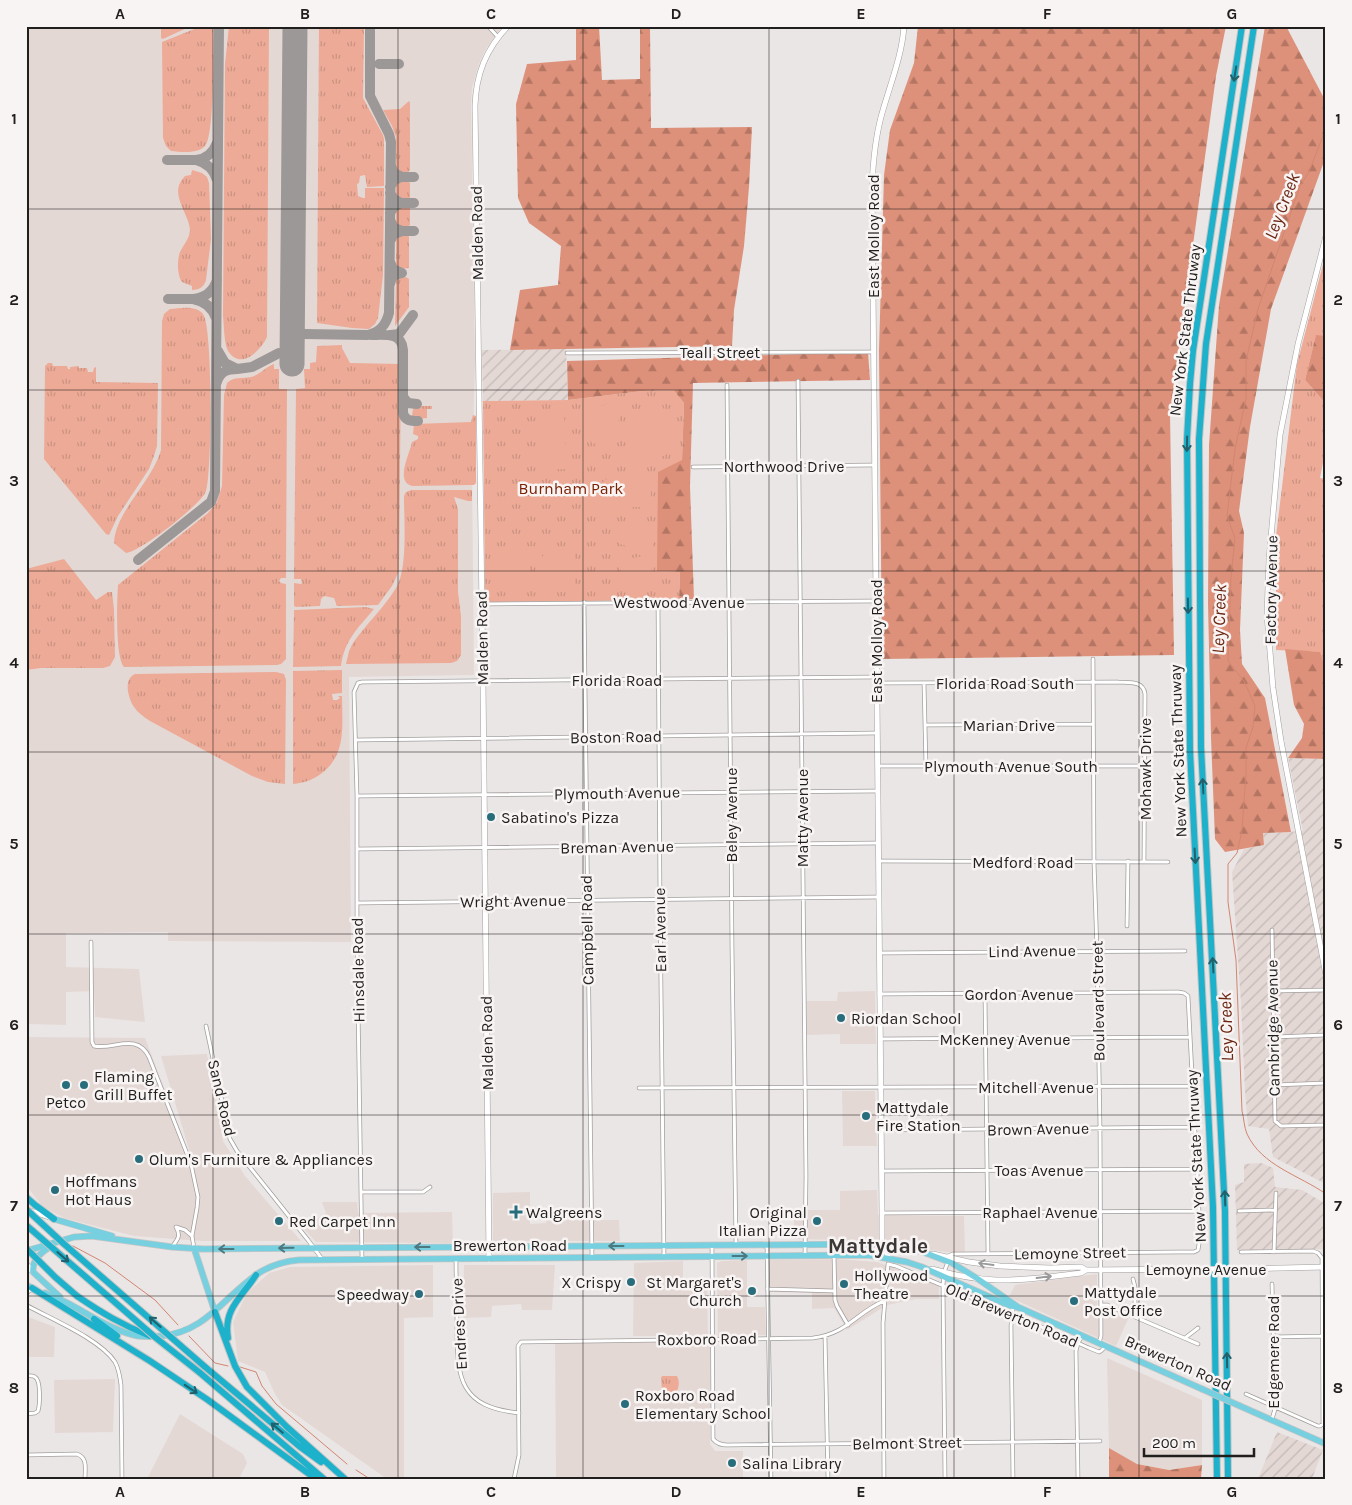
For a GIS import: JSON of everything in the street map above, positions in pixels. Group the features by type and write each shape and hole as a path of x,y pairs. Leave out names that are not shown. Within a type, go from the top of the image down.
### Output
{"highway":[{"name":"New York State Thruway","path":"1217,1479 1213,1207 1190,751 1187,439 1193,351 1242,26"},
{"name":"New York State Thruway","path":"1228,1479 1225,1209 1201,747 1199,439 1206,344 1254,26"},
{"path":"26,1197 54,1219"},
{"path":"26,1209 204,1366 299,1446 345,1479"},
{"path":"26,1224 156,1338 199,1372 324,1479"},
{"path":"26,1250 77,1296 124,1326 150,1336"},
{"path":"230,1354 226,1331 227,1321 234,1304 256,1275"},
{"path":"29,1286 150,1361 208,1400 316,1479"},
{"path":"215,1312 240,1378 247,1387 287,1427 345,1479"},
{"path":"94,1319 150,1361"}],"main road":[{"path":"54,1219 136,1242"},
{"name":"Brewerton Road","path":"26,1250 81,1236 194,1248 882,1244 902,1247 948,1259 1017,1307"},
{"path":"55,1243 39,1255 32,1268 33,1272 57,1295 71,1305"},
{"path":"194,1248 215,1312"},
{"name":"Brewerton Road","path":"29,1286 71,1305 94,1319 124,1331 139,1336 165,1336 179,1333 199,1324 256,1275 268,1268 299,1260 868,1255 944,1274 1326,1444"}],"street":[{"path":"488,26 498,37"},
{"name":"Malden Road","path":"489,1259 475,95 477,80 484,60 498,37 508,26"},
{"name":"East Molloy Road","path":"888,1261 882,1244 872,186 878,130 901,47 904,26"},
{"name":"Factory Avenue","path":"1326,236 1298,344 1280,435 1269,560 1267,615 1273,688 1281,741 1326,976"},
{"name":"Teall Street","path":"567,353 873,352"},
{"name":"Matty Avenue","path":"798,381 805,1256"},
{"name":"Beley Avenue","path":"727,385 736,1245"},
{"name":"Northwood Drive","path":"693,467 874,465"},
{"name":"Westwood Avenue","path":"482,604 876,601"},
{"name":"Campbell Road","path":"584,602 592,1258"},
{"name":"Earl Avenue","path":"658,602 664,1257"},
{"name":"Boulevard Street","path":"1093,660 1094,862 1098,951 1101,1212 1101,1336 1098,1343"},
{"name":"Florida Road","path":"358,683 730,678 876,680"},
{"name":"Florida Road South","path":"876,680 924,683 1134,683"},
{"name":"Hinsdale Road","path":"358,683 354,692 357,796 362,1259"},
{"path":"924,683 926,766"},
{"name":"Mohawk Drive","path":"1134,683 1141,684 1145,694 1144,861"},
{"name":"Marian Drive","path":"925,725 1093,724"},
{"name":"Boston Road","path":"356,740 877,733"},
{"name":"Plymouth Avenue South","path":"878,766 1145,766"},
{"name":"Plymouth Avenue","path":"357,796 878,791"},
{"name":"Breman Avenue","path":"357,849 878,843"},
{"path":"1127,926 1128,861"},
{"name":"Medford Road","path":"878,862 1168,862"},
{"name":"Wright Avenue","path":"357,903 879,897"},
{"name":"Cambridge Avenue","path":"1272,930 1274,1118 1278,1125 1281,1126 1326,1126"},
{"path":"90,942 92,1042 94,1046 100,1047 135,1044 146,1052 191,1164 198,1197 192,1236 194,1248"},
{"name":"Lind Avenue","path":"879,953 1185,950"},
{"path":"1273,991 1326,990"},
{"name":"Gordon Avenue","path":"879,994 1184,992 1188,996 1190,1037"},
{"path":"986,994 988,1254"},
{"name":"Sand Road","path":"206,1026 230,1139 237,1151 322,1259"},
{"path":"1274,1037 1326,1035"},
{"path":"1190,1037 1199,1211"},
{"name":"McKenney Avenue","path":"880,1039 1190,1037"},
{"path":"1274,1085 1326,1083"},
{"name":"Mitchell Avenue","path":"639,1088 1193,1086"},
{"name":"Brown Avenue","path":"881,1130 1195,1127"},
{"name":"Toas Avenue","path":"881,1171 1197,1169"},
{"path":"361,1192 423,1192 430,1187"},
{"path":"1274,1252 1276,1192"},
{"path":"26,1209 54,1219"},
{"path":"1239,1211 1275,1210"},
{"name":"Raphael Avenue","path":"882,1213 1199,1211"},
{"name":"Lemoyne Street","path":"948,1259 953,1254 1194,1252 1199,1247 1199,1211"},
{"path":"172,1247 180,1237 176,1227 185,1230 192,1236"},
{"path":"767,1245 771,1479"},
{"path":"712,1246 713,1339"},
{"path":"1241,1252 1316,1252 1322,1258 1324,1267 1323,1424 1318,1426 1246,1394"},
{"path":"834,1255 834,1291 837,1306 848,1325"},
{"name":"Endres Drive","path":"456,1259 457,1360 462,1380 470,1393 488,1406 496,1410 519,1413"},
{"path":"945,1479 943,1286 948,1259"},
{"name":"Lemoyne Avenue","path":"948,1259 1000,1266 1081,1267 1086,1270"},
{"path":"884,1479 883,1323 888,1261"},
{"name":"Old Brewerton Road","path":"888,1261 1099,1352 1105,1346"},
{"path":"26,1264 33,1272"},
{"name":"Lemoyne Avenue","path":"944,1274 978,1279 1005,1280 1030,1279 1101,1269 1242,1270 1324,1267"},
{"path":"1133,1279 1135,1287 1135,1316"},
{"name":"Edgemere Road","path":"1272,1284 1275,1406 1272,1420"},
{"path":"26,1296 29,1286"},
{"path":"768,1290 834,1291"},
{"name":"Roxboro Road","path":"519,1413 518,1346 525,1341 825,1336 848,1325 884,1301"},
{"path":"26,1304 55,1319 97,1345 109,1354 116,1364 120,1373 121,1385 122,1479"},
{"path":"1101,1305 1107,1305 1135,1316 1198,1344"},
{"path":"1013,1479 1012,1314 1017,1307"},
{"path":"1186,1338 1198,1328"},
{"path":"825,1336 828,1479"},
{"path":"1078,1479 1076,1351 1082,1336"},
{"path":"1273,1337 1323,1336"},
{"name":"Belmont Street","path":"713,1339 714,1439 716,1442 727,1445 1100,1441"},
{"path":"26,1376 37,1378 40,1407 35,1413 26,1414"},
{"path":"514,1479 520,1455 519,1413"},
{"path":"26,1455 77,1454 85,1460 85,1479"}],"shaded area":[{"path":"26,26 503,26 481,59 472,88 471,102 475,362 472,469 474,675 349,677 351,942 168,941 168,932 66,933 66,967 139,969 145,1022 95,1017 94,991 66,992 66,1025 26,1024"},
{"path":"566,349 568,400 483,401 482,350"},
{"path":"1288,758 1326,759 1326,1184 1273,1157 1269,1129 1248,1126 1232,872 1244,849 1264,845 1263,833 1303,831"},
{"name":"Riordan School","path":"875,991 876,1044 840,1044 840,1034 807,1035 807,1001 837,1001 838,992"},
{"path":"26,1037 145,1038 194,1166 161,1056 207,1054 223,1141 245,1176 301,1241 202,1241 134,1236 64,1218 42,1206 26,1185"},
{"path":"842,1091 875,1091 877,1146 843,1146"},
{"path":"1261,1163 1273,1168 1275,1187 1302,1190 1326,1204 1326,1250 1237,1250 1235,1185 1244,1182 1244,1164"},
{"path":"877,1190 878,1215 964,1216 965,1252 930,1250 889,1241 794,1239 794,1210 840,1210 840,1191"},
{"path":"530,1192 530,1224 546,1223 547,1216 554,1217 554,1220 619,1220 620,1241 493,1241 493,1193"},
{"path":"322,1202 357,1202 358,1213 452,1212 453,1243 316,1242 304,1229 326,1213"},
{"path":"837,1259 877,1262 939,1285 939,1299 916,1299 887,1305 847,1330 834,1308 812,1309 812,1293 770,1292 770,1260"},
{"path":"747,1260 747,1307 765,1307 766,1335 718,1337 717,1263"},
{"path":"683,1261 683,1281 707,1281 708,1336 633,1336 634,1263"},
{"path":"433,1265 433,1317 404,1318 404,1479 387,1479 282,1405 265,1372 238,1361 233,1322 247,1293 269,1273 290,1267"},
{"path":"464,1265 555,1265 552,1310 522,1310 521,1304 492,1306 491,1317 463,1318"},
{"path":"1097,1274 1097,1307 1110,1308 1129,1317 1116,1346 1009,1297 1015,1285"},
{"path":"26,1316 55,1327 54,1357 26,1357"},
{"path":"708,1342 710,1344 710,1444 715,1451 743,1451 743,1479 556,1479 555,1343"},
{"path":"1107,1358 1202,1400 1202,1465 1169,1470 1137,1464 1109,1448"},
{"path":"115,1379 113,1432 55,1433 54,1380"},
{"path":"180,1414 243,1454 247,1463 239,1479 147,1479"},
{"path":"1277,1432 1323,1450 1312,1479 1258,1479"}],"green space":[{"path":"161,26 191,26 163,39 161,38"},
{"path":"202,26 213,26 213,89 208,138 202,149 189,152 171,151 166,146 163,138 162,42"},
{"path":"229,26 269,26 267,337 255,352 244,359 233,357 228,351 223,316 225,64"},
{"path":"319,26 364,26 363,98 384,139 384,186 367,187 365,175 360,176 359,183 357,184 358,196 363,198 365,198 365,188 384,188 383,275 378,318 369,329 317,323"},
{"path":"576,26 599,26 602,80 640,79 640,26 650,26 651,128 752,127 744,246 734,310 732,346 510,350 520,290 558,285 561,246 529,223 518,198 516,104 527,64 576,60"},
{"path":"918,26 1226,26 1216,76 1170,414 1174,655 882,659 879,351 884,175 890,130 914,63"},
{"path":"1265,26 1286,26 1326,102 1326,156 1271,309 1250,427 1239,511 1244,533 1240,630 1242,664 1265,698 1291,832 1263,833 1264,845 1225,852 1215,839 1211,738 1208,604 1209,445 1219,305"},
{"path":"409,101 410,170 407,173 396,169 396,137 383,110 400,109"},
{"path":"192,170 202,173 207,177 209,183 211,239 206,280 201,288 192,290 192,286 182,282 178,272 179,255 190,231 178,190 180,183 185,176 191,175"},
{"path":"401,181 408,181 410,183 410,199 408,201 396,198 396,184"},
{"path":"402,205 410,206 410,225 404,227 396,224 396,208"},
{"path":"408,235 409,268 401,269 396,266 396,238"},
{"path":"1326,253 1326,336 1316,336 1305,380 1326,404 1326,447 1320,478 1326,479 1326,670 1319,652 1276,650 1276,536 1297,364"},
{"path":"406,277 409,279 409,307 395,326 396,281 398,278"},
{"path":"170,309 196,309 203,314 206,324 209,344 210,400 209,457 206,491 183,516 144,545 126,553 114,543 116,531 127,508 150,474 161,450 162,321 164,314"},
{"path":"1316,335 1326,336 1326,404 1305,380"},
{"path":"342,345 350,363 401,364 399,571 392,586 378,605 337,606 334,598 324,596 321,599 320,606 296,607 294,606 294,583 302,583 301,579 294,579 296,389 305,388 304,369 310,369 310,363 316,362 317,346"},
{"path":"868,352 870,380 693,383 690,486 694,599 679,600 680,572 657,571 658,472 682,460 684,403 674,390 643,391 568,400 567,361"},
{"path":"48,363 52,363 53,366 67,366 68,369 79,366 79,368 87,368 88,372 93,372 96,367 96,382 158,383 157,446 154,456 149,469 118,516 109,535 106,534 44,459 45,366"},
{"path":"274,364 274,369 279,369 279,389 287,389 286,578 281,578 279,581 286,584 286,659 277,665 124,667 121,661 118,641 118,585 208,513 217,502 222,486 224,395 227,383 235,379 254,376"},
{"name":"Burnham Park","path":"675,390 684,403 682,460 658,571 680,572 679,600 487,602 485,600 483,401 568,400 643,391"},
{"path":"658,397 681,445 680,448 633,470 628,445 628,428 637,414"},
{"path":"614,401 619,417 616,430 608,439 592,444 583,414"},
{"path":"415,406 432,406 432,409 427,409 427,418 416,419 412,416"},
{"path":"564,409 566,469 539,470 536,410"},
{"path":"473,415 476,416 476,483 474,485 413,486 407,484 404,474 405,467 412,442 418,439 418,436 413,434 414,424 471,422"},
{"path":"651,476 651,505 649,507 620,507 612,524 583,504 583,500 608,478 616,487 619,496 625,483 630,478"},
{"path":"411,490 472,490 472,501 454,497 458,509 458,592 461,616 461,655 457,661 451,663 346,664 353,643 381,609 400,580 404,557 404,496 406,492"},
{"path":"633,513 648,524 653,539 652,553 620,544 619,541"},
{"path":"496,548 518,550 530,564 529,589 498,589 494,585"},
{"path":"550,550 575,550 575,589 571,592 536,592 537,561"},
{"path":"650,555 652,567 649,578 642,587 631,593 619,566 621,560"},
{"path":"64,559 96,600 108,592 112,592 115,657 110,666 103,668 41,668 26,670 26,569"},
{"path":"366,607 374,609 349,642 345,649 341,666 293,667 294,610"},
{"path":"1285,649 1320,652 1326,670 1326,759 1288,758 1302,738 1304,724 1294,705"},
{"path":"342,670 342,693 332,694 333,700 340,698 338,696 342,696 342,728 336,757 319,775 308,781 293,784 293,671"},
{"path":"276,672 284,674 286,680 285,784 268,782 252,776 150,721 134,707 128,689 129,680 135,674"},
{"path":"662,1376 677,1376 679,1384 676,1393 670,1394 662,1391"},
{"path":"1109,1448 1137,1464 1169,1470 1202,1465 1201,1479 1109,1479"}],"waterway":[{"name":"Ley Creek","path":"1326,128 1309,172 1300,186 1258,309 1246,361 1246,398 1235,449 1227,516 1235,538 1231,577 1228,661 1244,681 1255,706 1253,727 1246,748 1242,830 1237,853 1228,864 1228,902 1236,960 1242,1111 1247,1134 1262,1154 1282,1169 1326,1194"},
{"path":"73,1246 105,1263 155,1300 178,1325"},
{"path":"189,1336 215,1363 228,1366"},
{"path":"240,1367 256,1372 262,1386 276,1404 347,1464"},
{"path":"356,1470 370,1479"}],"taxiway":[{"path":"138,560 211,502 215,491 219,26"},
{"path":"293,51 294,26"},
{"path":"304,334 368,335 382,327 389,313 391,142 389,134 370,96 370,26"},
{"path":"379,64 399,64"},
{"path":"217,143 209,155 196,160 209,167 217,180"},
{"path":"167,160 196,160"},
{"path":"390,187 395,179 402,177 394,173 391,166"},
{"path":"402,177 414,177"},
{"path":"390,193 394,199 401,203 394,207 390,213"},
{"path":"401,203 414,203"},
{"path":"390,220 394,228 402,231 394,234 390,241"},
{"path":"402,231 414,231"},
{"path":"390,262 393,269 402,273 394,276 390,284"},
{"path":"216,318 208,305 193,299 208,294 217,280"},
{"path":"168,299 193,299"},
{"path":"391,335 399,334 413,315"},
{"path":"371,335 387,335 400,340 403,350 403,413 407,419 418,421"},
{"path":"217,382 220,375 225,371 237,369 225,363 218,351"},
{"path":"237,369 252,367 279,353"},
{"path":"403,397 408,403 417,404"}],"runway":[{"path":"292,364 295,26"}],"place":[{"name":"Sabatino's Pizza","path":"491,817"},
{"name":"Riordan School","path":"841,1018"},
{"name":"Petco","path":"66,1085"},
{"name":"Flaming Grill Buffet","path":"84,1085"},
{"name":"Mattydale Fire Station","path":"866,1116"},
{"name":"Olum's Furniture & Appliances","path":"139,1159"},
{"name":"Hoffmans Hot Haus","path":"55,1190"},
{"name":"Walgreens","path":"516,1212"},
{"name":"Red Carpet Inn","path":"279,1221"},
{"name":"Original Italian Pizza","path":"817,1221"},
{"name":"X Crispy","path":"631,1282"},
{"name":"Hollywood Theatre","path":"844,1284"},
{"name":"St Margaret's Church","path":"752,1291"},
{"name":"Speedway","path":"419,1294"},
{"name":"Mattydale Post Office","path":"1074,1301"},
{"name":"Roxboro Road Elementary School","path":"625,1404"},
{"name":"Salina Library","path":"732,1463"}],"district":[{"name":"Mattydale","path":"878,1246"}]}
